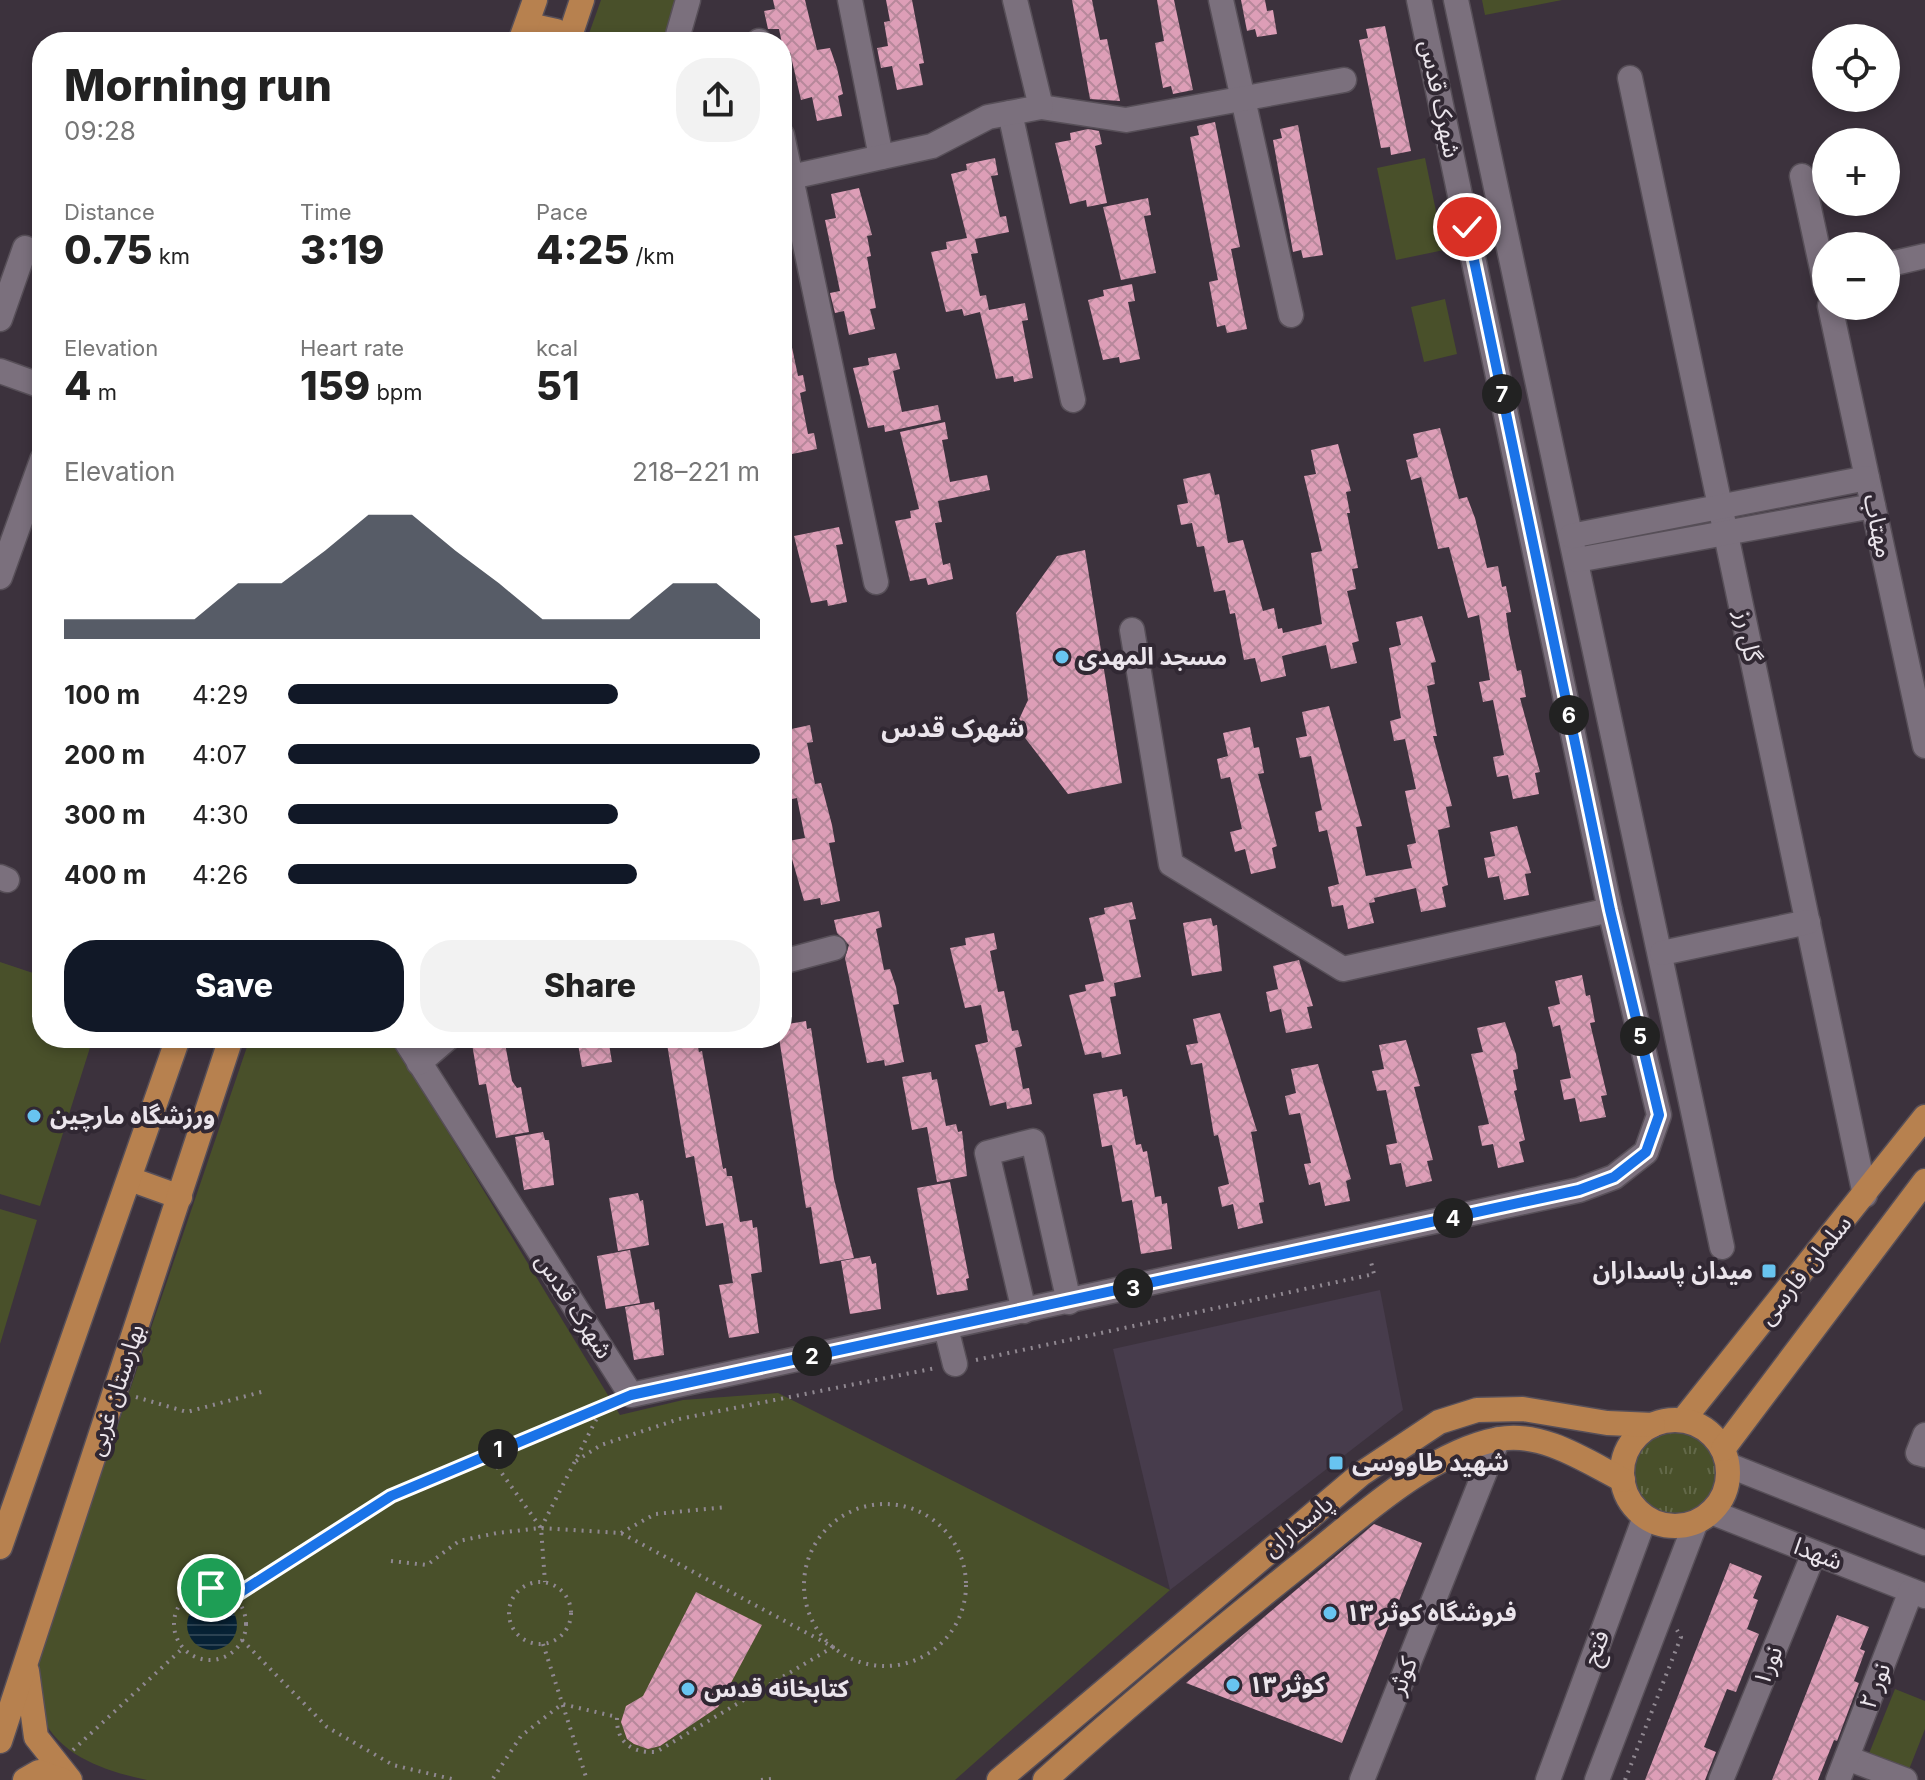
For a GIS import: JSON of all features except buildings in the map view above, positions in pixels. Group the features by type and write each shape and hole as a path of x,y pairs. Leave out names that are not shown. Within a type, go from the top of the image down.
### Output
{"main road":[{"path":"524,32 535,0"},
{"path":"569,32 582,0"},
{"path":"531,32 538,27 557,32"},
{"path":"0,1547 175,1048"},
{"name":"بهارستان غربی","path":"0,1741 228,1048"},
{"name":"سلمان فارسی","path":"1683,1420 1925,1117"},
{"path":"130,1179 180,1197"},
{"name":"سلمان فارسی","path":"1725,1457 1925,1181"},
{"name":"پاسداران","path":"999,1780 1361,1474 1439,1422 1477,1410 1523,1409 1607,1423 1653,1425"},
{"path":"1683,1420 1706,1430 1725,1457 1725,1490 1704,1517 1679,1526 1659,1525 1645,1517 1632,1504 1623,1480 1627,1452 1636,1437 1653,1425 1683,1420"},
{"name":"پاسداران","path":"1045,1780 1149,1686 1414,1475 1498,1439 1523,1438 1546,1444 1623,1480"},
{"path":"25,1661 36,1737 62,1775"},
{"path":"25,1780 39,1772 62,1775"}],"street":[{"path":"679,32 688,0"},
{"path":"850,0 881,157"},
{"path":"1015,0 1041,107"},
{"path":"1221,0 1291,315"},
{"name":"شهرک قدس","path":"410,1048 631,1395 1579,1190 1614,1177 1646,1152 1659,1115 1610,910 1419,0"},
{"path":"1456,0 1662,953 1722,1247"},
{"name":"گل رز","path":"1630,78 1865,1195"},
{"path":"792,177 932,146 988,117 1041,107 1126,120 1242,96 1344,80"},
{"path":"1010,113 1073,400"},
{"path":"1802,176 1814,232"},
{"path":"792,201 876,582"},
{"path":"0,319 25,248"},
{"path":"1900,262 1925,256"},
{"name":"مهتاب","path":"1833,320 1873,506 1919,688 1925,746"},
{"path":"0,371 32,382"},
{"path":"1571,536 1867,478"},
{"path":"0,577 32,488"},
{"path":"1577,560 1873,506"},
{"path":"1132,630 1171,864 1343,969 1610,910"},
{"path":"1662,953 1808,922"},
{"path":"792,959 834,948"},
{"path":"419,1063 436,1048"},
{"path":"1024,1311 987,1153 1033,1141 1069,1302"},
{"path":"946,1328 955,1364"},
{"path":"1925,1435 1918,1453 1925,1455"},
{"name":"کوثر","path":"1362,1780 1498,1439"},
{"name":"شهدا","path":"1725,1457 1925,1543"},
{"name":"فتح","path":"1548,1780 1645,1517"},
{"name":"شهدا","path":"1704,1517 1814,1553 1918,1594"},
{"name":"فتح","path":"1597,1780 1704,1517"},
{"name":"نور۱","path":"1721,1780 1814,1553"},
{"name":"نور ۲","path":"1842,1769 1918,1594"},
{"path":"1842,1769 1905,1780"}],"path":[{"path":"576,1461 601,1445 679,1419 955,1364 1374,1274 1365,1238"},
{"path":"115,1391 187,1412 265,1391"},
{"path":"233,1597 391,1496 631,1395"},
{"path":"541,1528 603,1406"},
{"path":"488,1453 541,1528 545,1582"},
{"path":"391,1561 427,1565 459,1541 541,1528 621,1533 833,1647 868,1664 908,1663 932,1652 951,1633 963,1610 967,1583 963,1557 950,1534 930,1516 905,1505 878,1503 852,1510 829,1526 813,1548 805,1574 805,1601 815,1627 833,1647"},
{"path":"621,1533 655,1514 727,1507"},
{"path":"545,1582 562,1591 571,1609 561,1636 543,1644 523,1639 515,1632 509,1612 511,1602 525,1586 545,1582"},
{"path":"200,1590 223,1591 233,1597 245,1617 242,1640 226,1656 214,1660 203,1660 183,1648 174,1626 181,1603 200,1590"},
{"path":"242,1640 327,1727 393,1765 456,1780"},
{"path":"543,1644 587,1780"},
{"path":"562,1704 617,1717 617,1728 624,1744 640,1752 656,1752 833,1647"},
{"path":"62,1775 183,1648"},
{"path":"492,1780 521,1736 562,1704"},
{"path":"761,1780 771,1779"}],"shaded area":[{"path":"1380,1290 1403,1410 1170,1590 1113,1349"}],"green space":[{"path":"601,0 685,0 675,32 590,32"},
{"path":"1482,0 1562,0 1485,15"},
{"path":"1425,158 1444,250 1396,260 1377,168"},
{"path":"1445,299 1457,354 1424,362 1411,307"},
{"name":"ورزشگاه مارچین","path":"0,962 32,973 32,1048 90,1048 40,1206 0,1194"},
{"path":"247,1048 397,1048 620,1415 683,1400 778,1393 1170,1590 955,1780 147,1780 93,1764 58,1740 49,1729 41,1708 35,1668"},
{"path":"0,1209 37,1220 0,1344"},
{"path":"1675,1430 1691,1433 1710,1449 1717,1472 1714,1488 1698,1507 1675,1514 1659,1511 1640,1495 1633,1472 1636,1456 1652,1437"},
{"path":"1895,1689 1925,1701 1925,1729 1908,1772 1868,1756"}],"water":[{"path":"212,1600 229,1608 237,1625 229,1642 212,1650 195,1642 187,1625 195,1608"}],"place":[{"name":"مسجد المهدی","path":"1062,657"},
{"name":"ورزشگاه مارچین","path":"34,1116"},
{"name":"میدان پاسداران","path":"1769,1271"},
{"name":"شهید طاووسی","path":"1336,1463"},
{"name":"فروشگاه کوثر ۱۳","path":"1330,1613"},
{"name":"کوثر ۱۳","path":"1233,1685"},
{"name":"کتابخانه قدس","path":"688,1689"}],"district":[{"name":"شهرک قدس","path":"953,728"}],"route":[{"path":"211,1588 233,1597 391,1496 529,1435 631,1395 1579,1190 1614,1177 1646,1152 1659,1115 1610,910 1467,227"}]}
